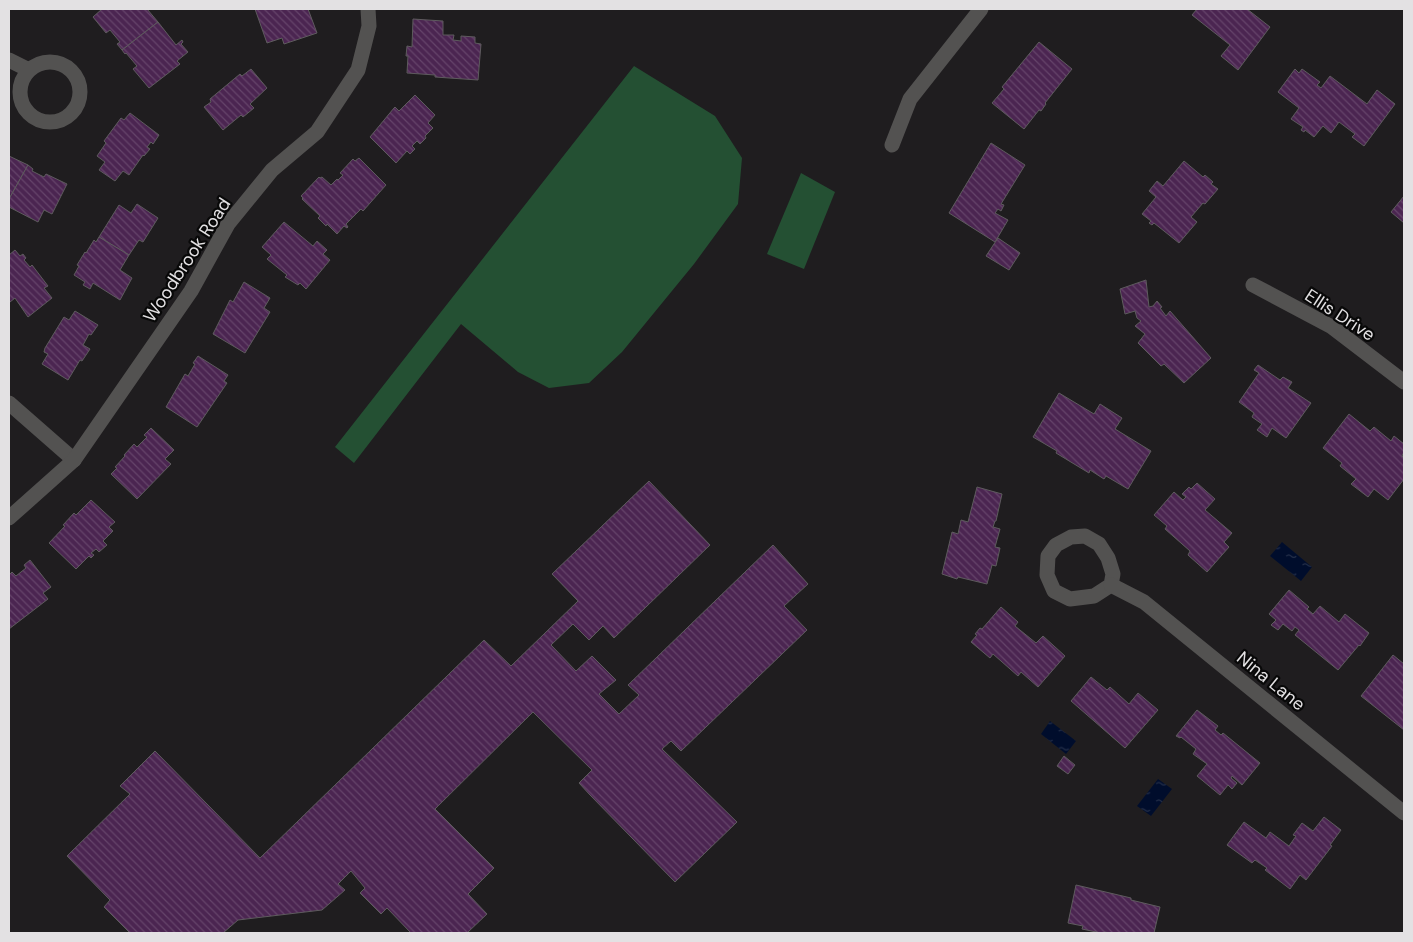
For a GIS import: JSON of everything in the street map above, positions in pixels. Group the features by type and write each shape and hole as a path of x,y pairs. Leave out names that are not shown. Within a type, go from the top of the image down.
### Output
{"street":[{"name":"Woodbrook Road","path":"9,518 74,460 191,291 228,224 272,170 317,132 358,70 368,26 368,9"},
{"path":"892,145 910,99 981,9"},
{"path":"9,60 29,70"},
{"name":"Ellis Drive","path":"1253,285 1332,327 1404,382"},
{"path":"9,403 74,460"},
{"path":"1085,536 1099,544 1108,558 1112,574 1111,585 1094,596 1070,599 1054,591 1046,575 1048,556 1056,545 1071,538 1085,536"},
{"name":"Nina Lane","path":"1111,585 1144,602 1404,813"}],"green space":[{"path":"634,66 715,116 742,158 738,204 694,264 622,352 589,383 549,388 518,372 461,324 354,463 335,447"},
{"path":"801,173 835,192 804,269 767,254"}],"water":[{"path":"1282,542 1312,567 1301,581 1270,556"},
{"path":"1050,721 1076,741 1066,754 1041,734"},
{"path":"1158,779 1172,789 1151,816 1137,806"}],"building":[{"path":"102,9 147,9 158,22 122,50 117,44 120,42 110,30 106,33 93,17"},
{"path":"255,9 308,9 317,33 284,44 282,38 267,43"},
{"path":"1197,9 1247,9 1270,27 1238,70 1221,56 1230,45 1192,15"},
{"path":"413,19 443,21 443,35 454,35 453,40 461,41 461,36 475,37 475,43 481,44 478,80 407,73 407,46 412,47"},
{"path":"158,22 176,45 182,40 181,44 188,52 177,61 180,64 149,88 133,69 137,66 122,50"},
{"path":"1039,42 1072,69 1045,103 1041,111 1039,110 1024,129 992,103 1004,89 1002,87"},
{"path":"251,69 267,88 250,104 254,108 243,117 241,115 223,130 204,107 211,102 210,99 240,74 242,76"},
{"path":"1295,69 1299,73 1302,69 1320,82 1317,85 1321,88 1330,76 1367,104 1377,90 1395,104 1364,146 1352,137 1355,134 1339,122 1331,133 1323,126 1314,137 1305,130 1304,132 1301,130 1303,127 1291,119 1299,108 1278,92"},
{"path":"415,95 435,115 428,123 433,128 420,144 417,141 412,146 415,149 410,154 407,151 396,163 370,137 395,107 399,111"},
{"path":"130,113 159,135 153,144 151,142 147,147 150,149 143,155 129,175 123,171 115,181 99,170 105,162 97,156 106,143 104,141 121,118 124,120"},
{"path":"991,143 1025,165 1001,204 1004,205 1001,211 998,209 995,213 1008,220 995,242 949,213"},
{"path":"9,156 28,165 9,199"},
{"path":"359,158 386,185 363,211 361,209 346,224 347,228 344,226 337,234 318,218 320,216 301,196 319,177 322,177 331,185 343,175 340,173 353,159 355,161"},
{"path":"1184,161 1203,177 1205,175 1213,182 1211,184 1218,189 1191,217 1197,222 1179,243 1154,223 1152,225 1149,223 1151,221 1142,214 1156,197 1149,191 1157,181 1163,186"},
{"path":"28,165 33,169 32,171 44,177 46,174 67,184 52,214 44,210 38,222 9,207 9,199"},
{"path":"1404,196 1404,223 1391,212"},
{"path":"137,204 158,218 143,242 139,240 129,255 99,237 119,205 131,213"},
{"path":"284,222 313,246 317,241 327,250 323,254 330,260 306,289 300,283 298,285 285,277 287,275 267,259 271,255 262,247"},
{"path":"99,237 129,255 120,270 132,278 120,300 93,283 90,289 83,285 85,282 74,275 79,266 77,265 85,252 94,240 96,242"},
{"path":"998,238 1020,253 1009,270 986,256"},
{"path":"15,250 20,256 23,254 26,258 24,260 30,267 32,265 48,286 44,288 52,298 28,317 15,298 10,302 9,300 9,255"},
{"path":"1146,280 1149,307 1153,306 1157,301 1166,316 1170,311 1211,358 1184,383 1164,364 1161,366 1138,343 1145,334 1135,326 1141,321 1137,318 1135,311 1125,314 1120,289"},
{"path":"244,282 270,298 264,308 270,312 245,353 213,334 230,300 233,302"},
{"path":"75,311 98,325 91,335 89,334 83,345 90,349 82,361 80,360 68,380 42,364 48,354 44,352 45,348 64,317 69,320"},
{"path":"198,356 228,375 224,381 227,383 197,427 166,407 185,374 188,376"},
{"path":"1258,365 1280,380 1283,377 1292,382 1288,388 1311,403 1286,438 1272,428 1267,437 1257,430 1262,424 1252,417 1254,413 1239,402 1259,373 1254,370"},
{"path":"1059,393 1094,414 1100,404 1122,418 1115,429 1151,451 1128,489 1106,476 1104,479 1090,470 1089,473 1033,437"},
{"path":"1349,414 1370,431 1374,427 1391,441 1394,436 1404,444 1402,456 1404,458 1404,479 1388,500 1374,489 1368,497 1351,484 1356,479 1340,466 1342,463 1323,448"},
{"path":"151,428 174,450 165,459 171,464 137,499 111,474 134,444 137,447 147,437 144,435"},
{"path":"649,481 710,545 614,638 603,626 589,640 573,624 551,645 576,671 592,656 616,680 599,694 619,714 639,695 628,685 773,545 808,584 784,606 807,630 681,751 671,741 662,749 737,822 675,882 579,783 592,770 533,712 435,809 494,868 468,894 487,914 467,933 411,933 387,908 381,914 360,893 365,888 351,871 338,884 345,890 322,910 238,920 223,933 130,933 104,907 110,900 67,856 130,794 120,786 155,751 260,858 484,640 511,666 578,601 552,574"},
{"path":"1197,483 1215,499 1205,510 1232,533 1224,542 1229,547 1207,572 1188,555 1190,551 1165,529 1167,526 1154,515 1174,492 1183,500 1186,497 1182,494 1189,487 1191,489"},
{"path":"977,487 1002,494 993,527 1000,529 995,547 1000,548 996,566 992,565 987,584 958,577 957,579 942,574 952,532 958,534 961,520 968,522"},
{"path":"91,500 115,522 109,527 113,531 103,541 107,545 99,552 96,549 91,553 94,555 91,558 89,556 76,569 49,543 74,513 76,515"},
{"path":"30,560 51,587 43,593 48,599 9,629 9,575 12,572 16,576 26,568 24,565"},
{"path":"1289,590 1309,607 1307,609 1313,614 1320,606 1339,622 1345,614 1369,633 1338,670 1295,635 1299,630 1295,627 1292,631 1283,624 1278,630 1271,625 1276,620 1269,614"},
{"path":"1001,607 1018,622 1015,626 1036,643 1043,636 1065,656 1038,687 1021,672 1018,676 993,654 990,658 971,642 980,628 982,629"},
{"path":"1393,655 1404,664 1404,730 1361,696"},
{"path":"1091,677 1107,690 1110,687 1129,704 1138,693 1158,710 1125,748 1071,701"},
{"path":"1197,710 1218,726 1215,730 1221,735 1223,733 1260,763 1242,785 1232,776 1231,778 1237,783 1232,789 1228,785 1220,795 1197,776 1207,764 1193,754 1196,749 1181,737 1176,736"},
{"path":"1064,756 1075,765 1068,774 1057,766"},
{"path":"1324,817 1341,830 1330,845 1332,846 1306,880 1300,875 1290,889 1265,870 1267,868 1255,860 1252,863 1227,845 1244,822 1266,838 1270,832 1289,846 1296,836 1293,835 1302,823 1313,831"},
{"path":"1076,885 1160,907 1154,933 1101,933 1082,929 1083,926 1068,923"}]}
